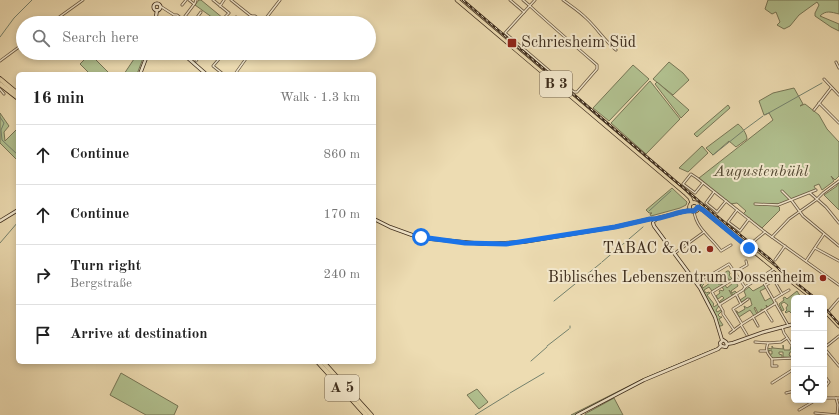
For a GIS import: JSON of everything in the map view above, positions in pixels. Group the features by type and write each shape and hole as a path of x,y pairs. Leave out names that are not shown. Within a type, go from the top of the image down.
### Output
{"highway":[{"path":"0,79 16,92"},
{"path":"0,84 16,96"},
{"name":"A 5","path":"320,364 366,415"},
{"name":"A 5","path":"324,364 371,415"}],"main road":[{"name":"B 3","path":"456,0 685,193 690,198 692,203 696,203 698,207 750,246 752,250 809,295"},
{"path":"692,203 690,209 694,211 698,207"},
{"path":"827,316 839,326"}],"street":[{"path":"61,16 83,0"},
{"path":"182,5 187,0 194,4"},
{"path":"184,16 196,0"},
{"path":"213,0 229,13 227,16"},
{"path":"220,6 224,0"},
{"path":"230,0 251,16 255,16"},
{"path":"269,16 280,0"},
{"path":"510,0 524,12"},
{"path":"523,0 530,6 598,67 578,92 575,92 505,33 530,6 535,0"},
{"path":"563,0 574,6 587,18 603,38 616,50"},
{"path":"157,2 159,8 157,16"},
{"path":"157,2 154,6 155,9 165,8 177,16"},
{"path":"198,16 201,12"},
{"path":"0,61 16,49"},
{"path":"141,72 145,60"},
{"path":"190,60 204,72"},
{"path":"213,66 218,60"},
{"path":"236,72 245,60"},
{"path":"836,62 839,68"},
{"path":"211,64 220,72"},
{"path":"824,79 839,95"},
{"path":"814,110 831,88"},
{"path":"0,89 4,94"},
{"path":"819,103 839,122"},
{"path":"703,183 695,193 683,184 691,174 703,183 714,192 738,210 765,232 839,285"},
{"path":"772,237 788,220 818,200 823,193 839,181"},
{"path":"755,204 776,205 816,190"},
{"path":"782,191 803,216 839,246"},
{"path":"714,192 706,203 717,212 726,201"},
{"path":"810,192 839,223"},
{"path":"376,220 412,235 431,239 485,244 523,242 615,227 655,219 690,209"},
{"path":"738,210 728,222 740,231 749,219"},
{"path":"0,221 16,211"},
{"path":"694,211 696,221 709,239 715,242 721,251 731,245"},
{"path":"653,223 655,219"},
{"path":"647,220 653,223 674,254 698,285 715,317 722,340 720,343 721,346"},
{"path":"674,254 704,232"},
{"path":"750,246 765,232"},
{"path":"806,261 824,234"},
{"path":"750,246 755,240"},
{"path":"775,260 785,246"},
{"path":"814,248 839,261"},
{"path":"735,272 747,265 746,261"},
{"path":"698,285 729,264 745,287"},
{"path":"719,305 744,290 745,287 774,268"},
{"path":"734,330 723,314 712,292 737,277"},
{"path":"760,278 776,303 788,326"},
{"path":"765,286 774,280 782,294"},
{"path":"774,300 789,290"},
{"path":"736,294 741,304"},
{"path":"747,334 733,309 748,299"},
{"path":"827,312 839,300"},
{"path":"730,333 776,303"},
{"path":"765,310 772,321"},
{"path":"753,317 758,326"},
{"path":"577,415 644,380 718,349 721,346 726,347 727,344 791,325"},
{"path":"782,327 791,344"},
{"path":"827,346 839,336"},
{"path":"755,342 781,342 787,338"},
{"path":"722,340 727,344"},
{"path":"768,343 766,351 772,359 772,366 777,366"},
{"path":"760,351 766,351"},
{"path":"827,352 839,366"},
{"path":"772,359 791,358"},
{"path":"836,363 839,360"},
{"path":"772,383 791,371"},
{"path":"786,393 791,392"},
{"path":"827,398 839,398"},
{"path":"815,413 837,415 838,405 836,398"},
{"path":"799,410 811,403"}],"green space":[{"path":"199,0 201,0 220,16 210,16 195,5"},
{"path":"768,0 839,0 839,14 827,12 820,16 839,24 839,31 815,16 819,5 817,2 799,15 790,26 784,29 777,25 780,22 776,12 772,14 765,9"},
{"path":"84,60 96,60 108,72 88,72 80,64"},
{"path":"133,60 142,60 138,72 125,72"},
{"path":"669,62 689,80 673,95 653,79"},
{"path":"633,65 649,79 609,121 593,108"},
{"path":"650,81 680,119 646,154 611,123"},
{"path":"657,82 689,110 681,118 655,84"},
{"name":"Augustenbühl","path":"794,88 803,104 800,106 805,104 819,115 827,129 839,142 839,176 835,180 831,176 834,181 822,190 819,184 814,186 816,190 780,204 755,204 778,206 780,208 780,210 762,228 743,214 746,211 737,203 730,204 699,178 773,120 769,113 764,115 759,101 773,93"},
{"path":"728,105 730,108 697,137 694,134"},
{"path":"0,113 9,126 4,132 5,141 16,130 16,159 0,143"},
{"path":"738,124 744,131 747,139 736,147 729,141 713,155 706,148"},
{"path":"702,146 708,153 688,172 679,168"},
{"path":"839,183 839,210 824,195"},
{"path":"672,188 687,202 686,205 651,216 650,214 652,213 649,213 646,210"},
{"path":"729,271 729,275 732,279 729,280 726,275 723,279 726,282 724,284 721,280 717,282 718,284 722,285 712,291 709,287 704,290 706,293 710,293 707,295 714,304 714,307 718,304 719,306 716,310 717,312 722,311 718,315 722,317 719,319 723,325 719,326 714,312 700,285 703,283 704,284 702,286 703,288 718,277 717,275 722,275"},
{"path":"734,279 738,286 731,291 732,293 735,291 737,293 733,295 729,290 732,296 719,303 724,298 722,296 718,299 716,296 720,293 719,291 724,290 722,287 725,285 727,288 733,283 732,281"},
{"path":"764,285 766,288 760,291 765,301 772,297 774,303 768,307 766,305 767,308 763,310 761,309 758,313 755,307 754,308 757,314 754,316 750,310 739,317 736,311 738,313 745,309 744,306 747,308 752,305 750,298 742,303 740,300 746,296 744,291 749,287 753,291"},
{"path":"797,291 800,295 792,295"},
{"path":"791,296 791,313 789,311 786,313 785,312 788,305 784,302 781,304 784,310 782,311 779,304 784,300 783,298 785,297 787,299"},
{"path":"783,345 784,350 790,350 791,346 791,352 789,355 791,358 783,357 783,352 779,352 779,354 782,355 782,358 772,359 767,351 769,351 769,354 772,354 772,351 767,350 767,348 772,349 772,346 773,348 783,349"},
{"path":"717,348 648,377 575,415 571,415 645,378"},
{"path":"121,373 178,406 174,415 146,415 110,395"},
{"path":"477,389 488,402 479,409 467,395"},
{"path":"614,398 623,415 585,415 585,414"}],"waterway":[{"path":"0,37 14,18 32,0"},
{"path":"765,115 822,83"},
{"path":"744,130 763,116"},
{"path":"0,117 4,123 1,130 2,140 16,153"},
{"path":"713,155 743,131"},
{"path":"649,211 671,191"},
{"path":"0,243 16,224"},
{"path":"602,262 643,227"},
{"path":"554,301 601,263"},
{"path":"547,346 569,329"},
{"path":"531,361 547,347"},
{"path":"510,393 544,373"},
{"path":"475,415 509,394"}],"railway":[{"path":"463,0 811,295"},
{"path":"827,310 839,324"}],"place":[{"name":"Schriesheim Süd","path":"512,43"},
{"name":"TABAC & Co.","path":"710,249"},
{"name":"Biblisches Lebenszentrum Dossenheim","path":"823,278"}],"route":[{"path":"421,237 465,243 506,244 615,227 650,219 655,220 683,211 694,211 697,210 698,207 749,248"}]}
